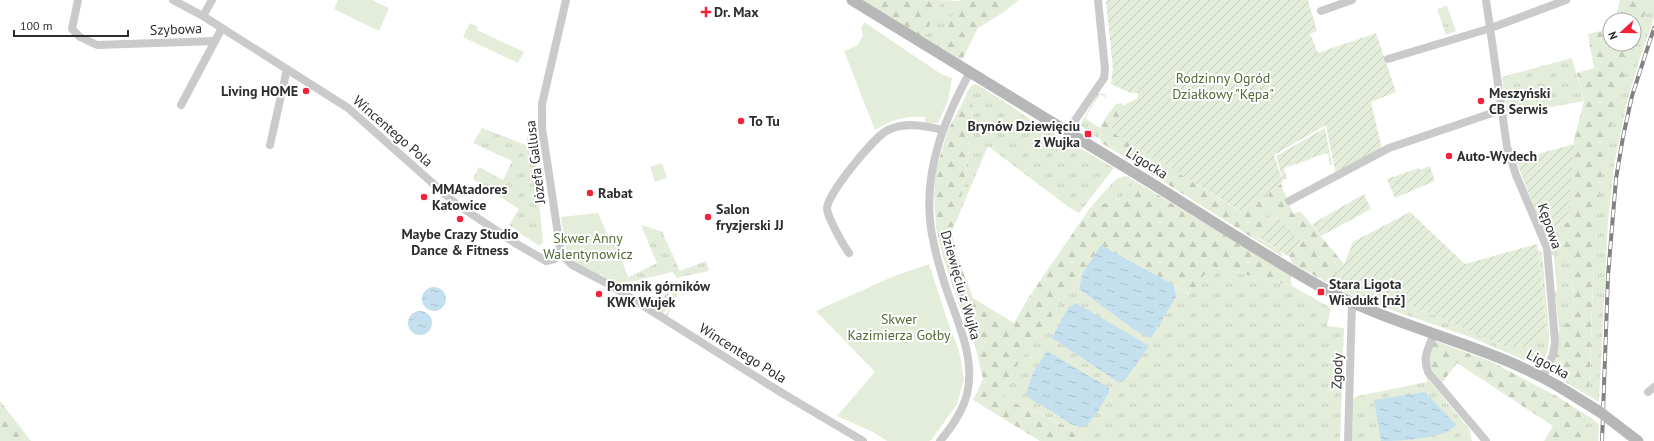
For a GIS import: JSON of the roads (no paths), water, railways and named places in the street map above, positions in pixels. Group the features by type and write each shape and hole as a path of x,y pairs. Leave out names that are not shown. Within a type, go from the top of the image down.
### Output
{"street":[{"name":"Szybowa","path":"78,0 72,29 80,37 97,45 215,41"},
{"name":"Wincentego Pola","path":"173,0 203,16 348,108 418,172 455,203 515,243 546,261 555,259 560,251"},
{"path":"203,16 212,0"},
{"name":"Józefa Gallusa","path":"560,251 542,128 542,104 566,0"},
{"name":"Ligocka","path":"852,0 1323,288 1386,316 1495,355 1543,377 1607,418 1638,441"},
{"path":"1067,132 1104,78 1105,69 1098,0"},
{"path":"1321,11 1352,0"},
{"name":"Kępowa","path":"1486,0 1501,110 1509,154 1516,175 1547,248 1555,328 1555,346 1543,377"},
{"path":"1388,59 1491,28 1566,0"},
{"path":"181,105 222,28"},
{"path":"270,145 287,69"},
{"name":"Dziewięciu z Wujka","path":"940,441 950,428 965,400 969,378 966,351 936,255 930,220 930,188 933,167 942,130 970,72"},
{"path":"1289,201 1389,148 1501,110"},
{"path":"849,253 844,247 827,209 828,201 846,175 877,137 887,130 908,125 927,126 942,130"},
{"name":"Wincentego Pola","path":"560,251 563,257 572,265 612,286 760,379 863,441"},
{"name":"Zgody","path":"1348,441 1352,302"},
{"path":"1434,333 1425,357 1428,372 1486,441"}],"water":[{"path":"1101,245 1174,285 1176,297 1151,338 1136,331 1079,289 1083,273"},
{"path":"434,287 439,288 445,294 445,304 439,310 434,311 429,310 423,304 422,299 423,294 429,288"},
{"path":"1076,303 1149,346 1124,381 1118,382 1052,338 1068,308"},
{"path":"420,311 429,314 432,323 429,332 420,335 411,332 408,323 411,314"},
{"path":"1047,351 1109,388 1109,392 1097,413 1086,426 1079,427 1069,423 1029,398 1026,393 1033,373"},
{"path":"1425,392 1456,425 1450,430 1432,436 1410,440 1381,441 1374,400"}],"railway":[{"path":"1602,441 1608,276 1616,179 1632,96 1654,28"}],"place":[{"name":"Dr. Max","path":"706,12"},
{"name":"Living HOME","path":"306,91"},
{"name":"Meszyński CB Serwis","path":"1481,101"},
{"name":"To Tu","path":"741,121"},
{"name":"Brynów Dziewięciu z Wujka","path":"1088,134"},
{"name":"Auto-Wydech","path":"1449,156"},
{"name":"Rabat","path":"590,193"},
{"name":"MMAtadores Katowice","path":"424,197"},
{"name":"Salon fryzjerski JJ","path":"708,217"},
{"name":"Maybe Crazy Studio Dance & Fitness","path":"460,219"},
{"name":"Stara Ligota Wiadukt [nż]","path":"1321,292"},
{"name":"Pomnik górników KWK Wujek","path":"599,294"}],"park label":[{"name":"Rodzinny Ogród Działkowy \"Kępa\"","path":"1223,86"},
{"name":"Skwer Anny Walentynowicz","path":"588,246"},
{"name":"Skwer Kazimierza Gołby","path":"899,328"}]}
